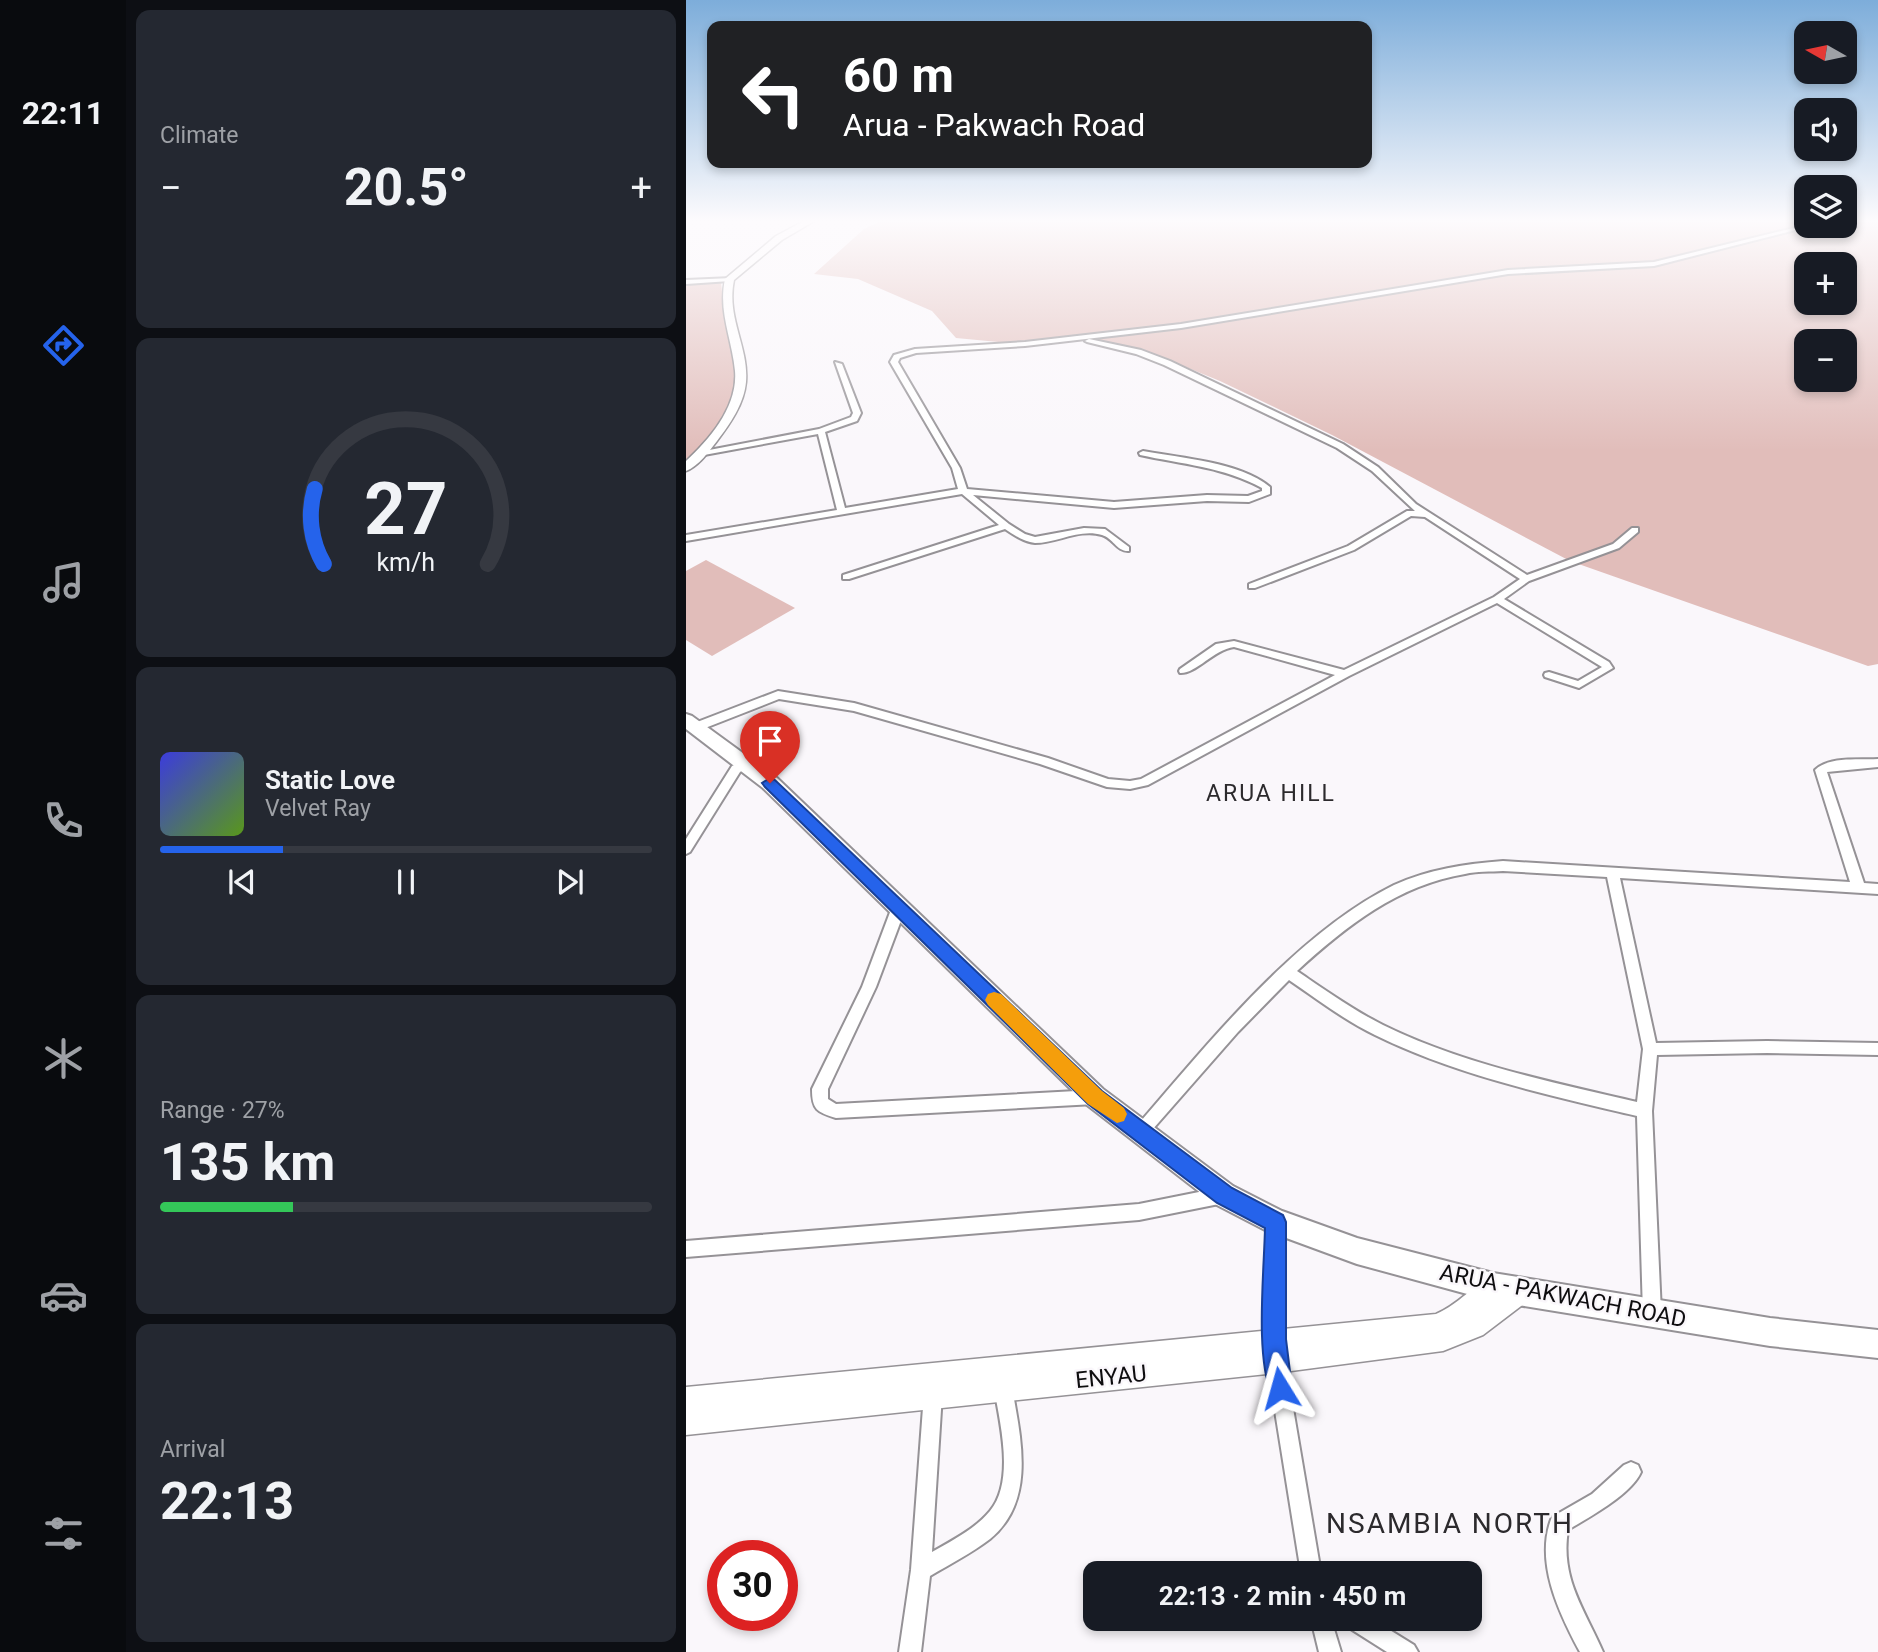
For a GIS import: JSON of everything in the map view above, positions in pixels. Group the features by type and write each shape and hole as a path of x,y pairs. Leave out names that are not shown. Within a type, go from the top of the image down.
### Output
{"main road":[{"path":"686,467 704,453 727,418 741,379 726,306 727,297"},
{"name":"ARUA - PAKWACH ROAD","path":"691,724 746,764 1095,1097 1224,1195 1276,1222 1357,1251 1493,1287 1770,1332 1878,1344"}],"street":[{"path":"1126,548 1105,532 1084,531 1035,540 1021,536 963,491 956,468 894,362 897,357 915,351 1074,338 1266,313 1360,297"},
{"path":"1074,338 1123,348 1158,359 1301,425 1375,469 1424,515 1526,579"},
{"path":"704,453 821,431 855,419 857,413 838,364"},
{"path":"821,431 842,512"},
{"path":"686,538 963,491 1114,505 1207,498 1249,499 1267,492 1266,487 1248,478 1143,453"},
{"path":"1252,586 1351,548 1405,516 1414,513 1424,515"},
{"path":"846,577 1006,526"},
{"path":"691,724 778,695 855,707 1044,761 1107,783 1130,785 1144,782 1345,674 1497,599 1526,579 1616,546 1635,530"},
{"path":"1497,599 1608,668 1579,685 1549,675"},
{"path":"1184,671 1220,646 1234,644 1345,674"},
{"path":"1858,886 1821,770 1830,765 1878,763"},
{"path":"686,849 737,769 746,764"},
{"path":"1140,1133 1229,1030 1287,971 1336,926 1368,904 1411,883 1475,866 1878,889"},
{"path":"1613,874 1650,1049 1644,1111 1652,1314"},
{"path":"898,907 869,988 820,1089 820,1102 836,1111 1095,1097"},
{"path":"1287,971 1360,1020 1391,1036 1516,1078 1644,1111"},
{"path":"1650,1049 1767,1046 1878,1049"},
{"path":"686,1250 1139,1212 1224,1195"},
{"path":"1276,1222 1275,1350 1309,1561"},
{"name":"ENYAU","path":"686,1423 934,1385 1003,1388 1436,1325 1462,1314 1493,1287"},
{"name":"ENYAU","path":"686,1399 934,1385 1275,1350 1458,1337 1521,1292"},
{"path":"910,1652 921,1570 934,1385"},
{"path":"921,1570 986,1529 998,1517 1009,1498 1014,1460 1003,1388"},
{"path":"1592,1652 1571,1615 1564,1595 1557,1558 1556,1534 1559,1524 1599,1501 1631,1472"},
{"path":"1324,1631 1330,1652"},
{"path":"1373,1631 1407,1652"}],"shaded area":[{"path":"686,297 723,297 728,336 740,372 739,384 722,422 686,463"},
{"path":"900,297 1794,297 1794,315 1857,315 1857,297 1878,297 1878,664 1868,666 1570,561 1332,435 1220,381 1144,350 1065,336 1009,343 956,338 932,311"},
{"path":"706,560 795,608 712,656 686,640 686,571"}],"slow traffic":[{"path":"994,1000 1095,1097 1117,1114"}],"district":[{"name":"ARUA HILL","path":"1271,793"},
{"name":"NSAMBIA NORTH","path":"1450,1523"}],"route":[{"path":"770,783 1095,1097 1224,1195 1276,1222 1275,1339 1280,1388"}]}
